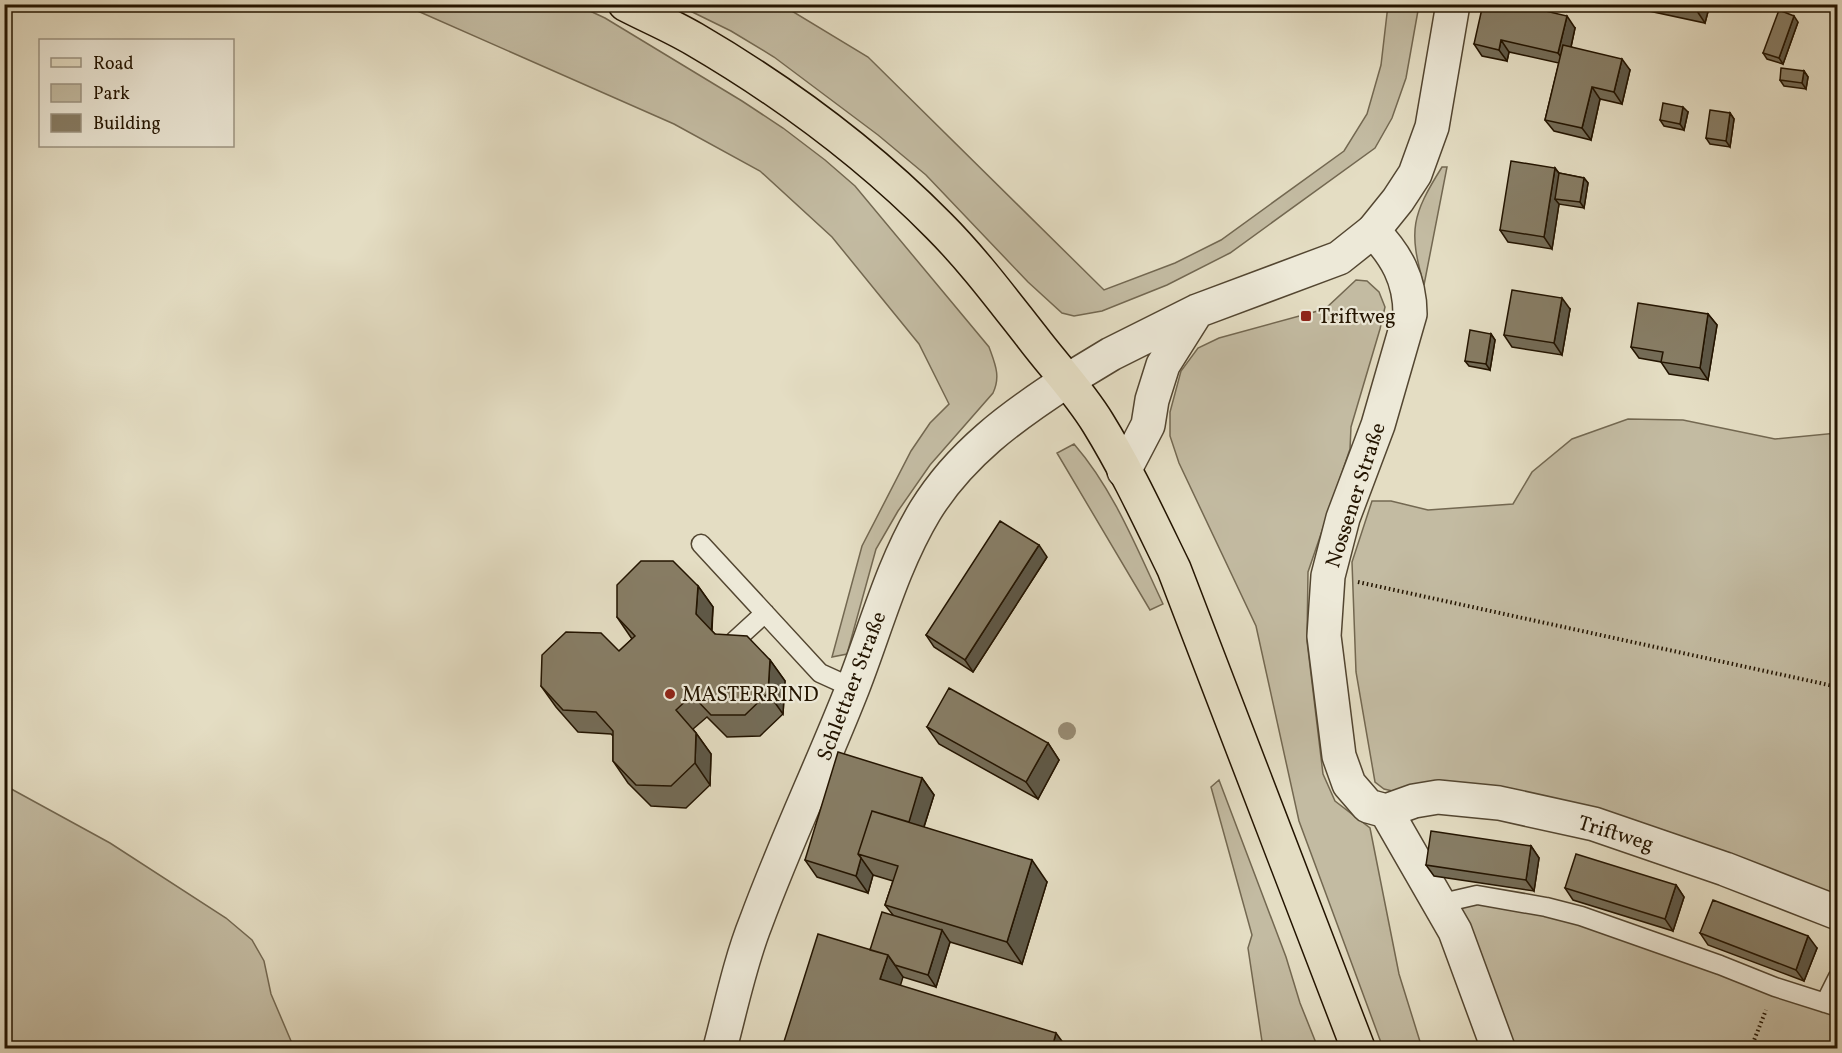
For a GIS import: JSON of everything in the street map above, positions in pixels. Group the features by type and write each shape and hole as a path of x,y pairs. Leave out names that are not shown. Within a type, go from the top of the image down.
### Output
{"main road":[{"path":"625,4 692,38 763,82 818,120 865,159 939,226 1068,380 1098,423 1148,514 1174,569 1358,1048"}],"street":[{"path":"1124,471 1148,425 1152,400 1163,365 1197,311 1339,258 1373,231 1398,200 1414,174 1432,127 1452,4"},
{"name":"Nossener Straße","path":"1373,231 1390,249 1400,266 1410,298 1410,314 1378,425 1343,518 1328,576 1324,636 1339,756 1349,784 1368,806 1386,811"},
{"name":"Schlettaer Straße","path":"720,1048 755,924 853,688 890,581 926,510 968,456 992,433 1026,407 1111,354 1197,311"},
{"name":"Triftweg","path":"1386,811 1414,801 1437,797 1499,803 1594,824 1725,869 1838,913"},
{"path":"1386,811 1455,931 1498,1048"}],"lane":[{"path":"701,544 820,673 853,688"},
{"path":"729,646 765,613"},
{"path":"1438,904 1477,896 1581,916 1775,987 1831,1005 1838,976"}],"path":[{"path":"1328,576 1838,687"},
{"path":"1752,1048 1775,987"}],"green space":[{"path":"404,5 577,5 605,18 742,101 825,160 855,186 989,347 997,375 993,393 930,465 898,511 876,549 847,654 832,657 862,546 911,451 930,423 949,404 919,344 832,237 760,171 674,124"},
{"path":"678,5 782,5 868,57 1104,290 1175,263 1221,240 1344,151 1367,114 1381,65 1388,5 1419,5 1406,78 1392,118 1375,148 1230,253 1167,285 1102,311 1074,316 1062,313 1028,282 926,175 878,135 774,57 731,31"},
{"path":"1442,167 1447,167 1424,285 1416,250 1416,223 1424,198"},
{"path":"1356,280 1367,281 1379,292 1385,307 1351,427 1350,449 1308,572 1307,641 1323,774 1335,801 1370,828 1399,974 1422,1048 1383,1048 1299,821 1256,626 1179,463 1170,436 1170,412 1181,371 1198,348 1219,338 1325,309"},
{"path":"1628,419 1683,420 1775,439 1837,433 1837,913 1724,869 1384,789 1375,782 1356,672 1352,562 1372,501 1391,501 1428,510 1513,504 1532,472 1572,439"},
{"path":"1074,444 1113,500 1163,604 1150,610 1057,453"},
{"path":"1219,780 1318,1048 1263,1048 1248,948 1252,935 1211,787"},
{"path":"4,785 110,843 226,918 252,940 264,961 271,994 294,1048 5,1048"},
{"path":"1477,895 1546,907 1837,1007 1837,1048 1498,1048 1438,904"}],"building":[{"path":"1483,4 1515,4 1567,16 1558,53 1501,40 1499,50 1474,44"},
{"path":"1664,4 1699,4 1697,11"},
{"path":"1779,10 1794,16 1779,58 1763,53"},
{"path":"1563,45 1622,59 1614,92 1592,87 1582,128 1545,120"},
{"path":"1781,68 1804,71 1802,83 1780,80"},
{"path":"1663,103 1683,107 1680,124 1660,120"},
{"path":"1710,110 1730,113 1726,141 1706,138"},
{"path":"1511,161 1555,168 1544,237 1500,230"},
{"path":"1559,173 1584,178 1580,202 1555,199"},
{"path":"1512,290 1562,298 1554,343 1504,335"},
{"path":"1638,303 1708,314 1700,368 1661,362 1663,352 1631,347"},
{"path":"1470,330 1491,334 1486,364 1465,361"},
{"path":"1000,521 1039,545 965,660 926,635"},
{"name":"MASTERRIND","path":"641,561 673,561 698,586 696,614 715,634 747,636 770,660 768,693 745,715 711,715 692,695 676,710 696,733 695,763 671,786 636,785 613,761 613,731 596,712 563,710 541,686 542,655 566,632 601,633 619,651 635,636 617,617 617,585"},
{"path":"949,688 1048,743 1026,782 927,727"},
{"path":"838,752 922,778 909,822 872,811 858,854 861,858 856,876 805,860"},
{"path":"872,811 1032,860 1007,942 885,905 898,866 858,854"},
{"path":"1431,831 1531,846 1526,880 1426,865"},
{"path":"1576,854 1676,885 1665,919 1565,888"},
{"path":"1713,900 1808,936 1796,970 1700,933"},
{"path":"882,912 942,930 928,975 895,965 888,955 870,950"},
{"path":"818,934 888,955 880,979 1056,1033 1052,1048 782,1048"},
{"path":"1838,974 1838,987 1833,985"}],"place":[{"name":"Triftweg","path":"1306,316"},
{"name":"MASTERRIND","path":"670,694"}]}
